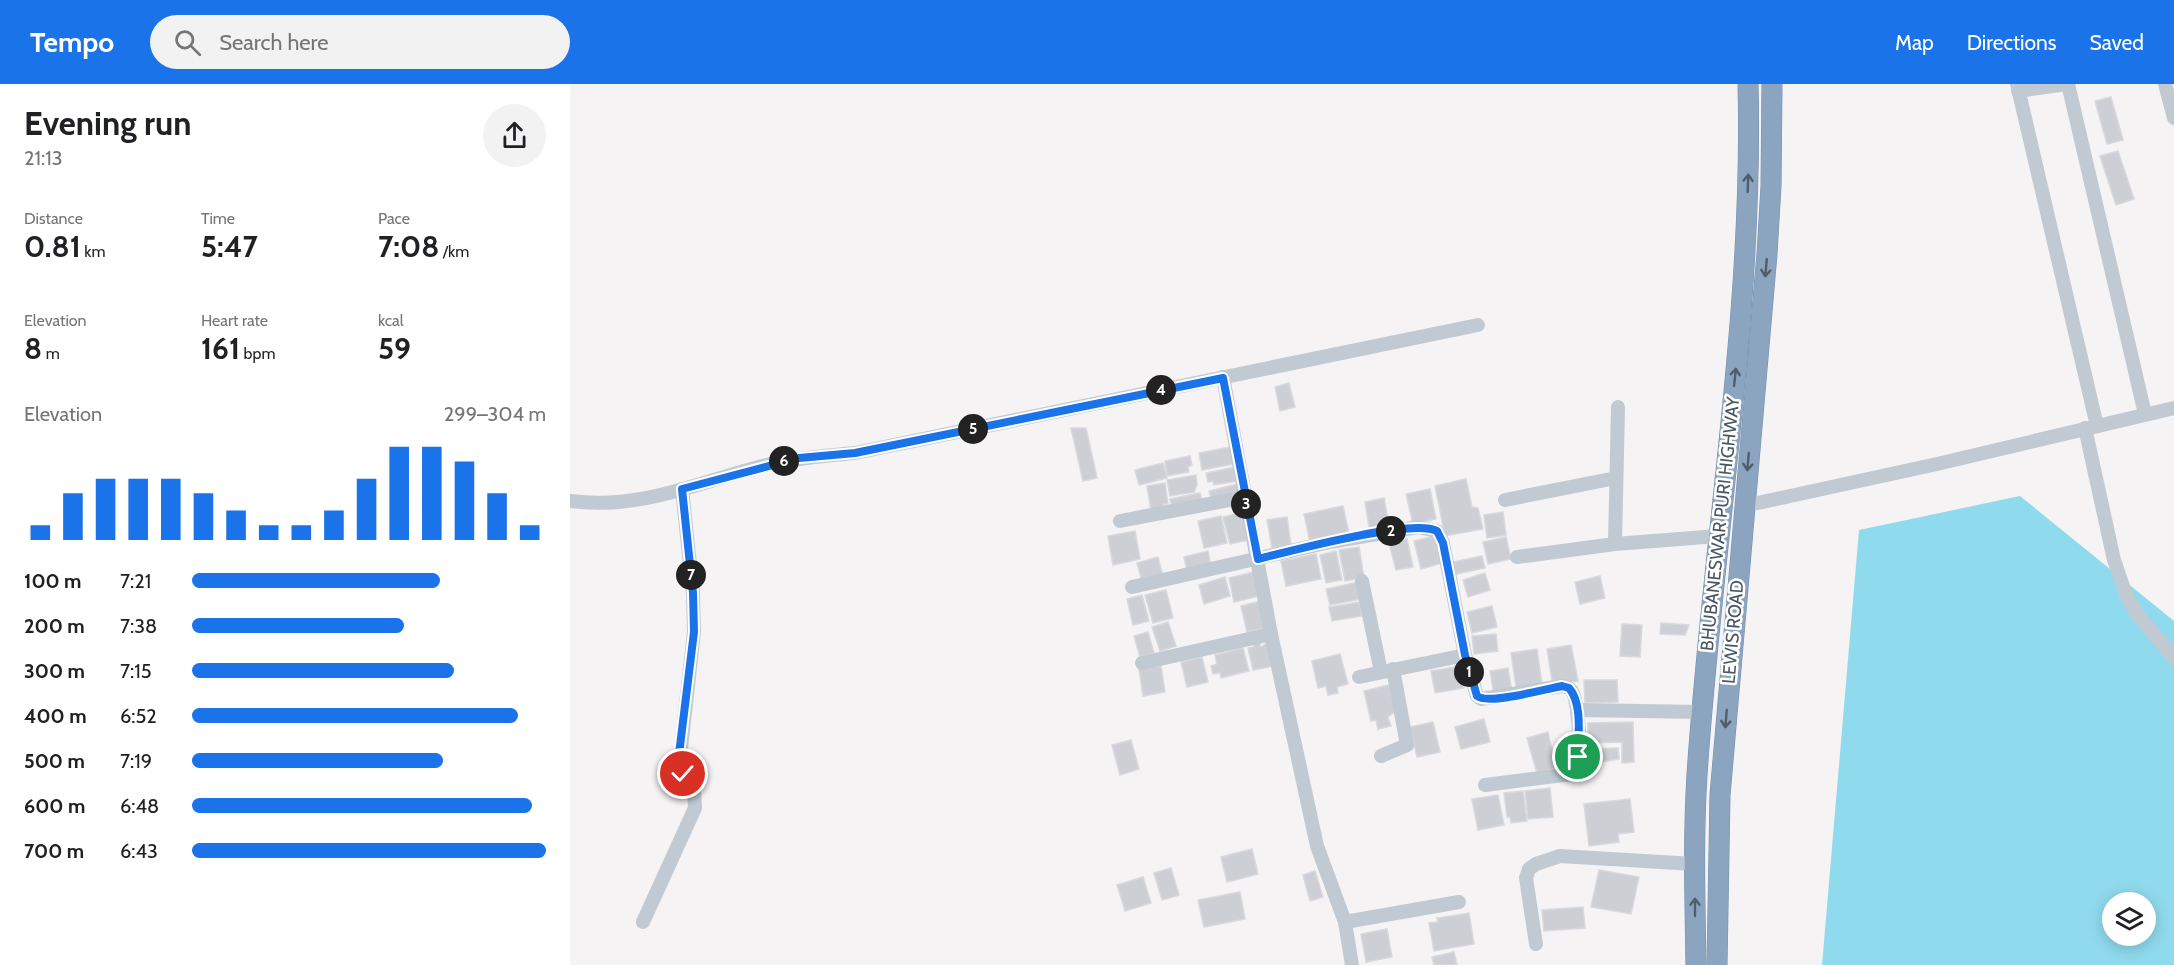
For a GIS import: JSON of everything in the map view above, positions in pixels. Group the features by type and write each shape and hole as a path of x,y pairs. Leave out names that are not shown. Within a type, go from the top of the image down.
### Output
{"highway":[{"name":"BHUBANESWAR PURI HIGHWAY","path":"1696,965 1697,777 1718,537 1739,344 1750,150 1748,84"},
{"name":"LEWIS ROAD","path":"1718,965 1720,795 1767,254 1771,186 1772,84"}],"street":[{"path":"2145,414 2068,84 2018,87 2091,427 2114,560 2126,595 2137,614 2174,658"},
{"path":"2165,84 2174,118"},
{"path":"570,501 614,504 645,500 799,458 855,453 1478,325"},
{"path":"1223,378 1271,634 1317,846 1345,922 1352,965"},
{"path":"1615,544 1618,407"},
{"path":"1744,506 2174,408"},
{"path":"1505,500 1616,478"},
{"path":"643,922 695,808 694,790 679,766 694,632 693,593 682,489"},
{"path":"1120,521 1245,497"},
{"path":"1132,587 1393,531 1418,527 1432,528 1437,531 1443,543 1465,655 1475,691 1481,699 1562,686 1573,692 1577,711 1578,757 1577,767 1572,774 1485,785"},
{"path":"1517,557 1615,544 1718,537"},
{"path":"1362,581 1407,745 1381,756"},
{"path":"1142,663 1271,634"},
{"path":"1359,677 1465,655"},
{"path":"1577,711 1702,712"},
{"path":"1536,944 1526,878 1529,869 1536,864 1560,856 1695,864"},
{"path":"1345,922 1459,902"}],"water":[{"path":"2020,496 2174,621 2174,965 1822,965 1859,530"}],"building":[{"path":"2111,97 2123,140 2107,144 2095,101"},
{"path":"2118,151 2134,199 2116,205 2100,156"},
{"path":"1289,383 1295,407 1280,411 1275,387"},
{"path":"1071,428 1086,428 1097,478 1083,481"},
{"path":"1231,447 1234,464 1202,470 1199,453"},
{"path":"1190,456 1192,465 1188,467 1189,472 1167,476 1165,461"},
{"path":"1163,463 1167,478 1139,485 1135,470"},
{"path":"1235,467 1238,481 1214,485 1213,481 1208,482 1206,473"},
{"path":"1196,475 1197,485 1194,492 1170,496 1167,480"},
{"path":"1466,479 1472,507 1478,508 1483,529 1445,536 1435,486"},
{"path":"1165,483 1168,504 1163,504 1164,509 1151,511 1147,486"},
{"path":"1238,484 1241,494 1211,498 1209,491"},
{"path":"1430,489 1436,519 1413,524 1406,494"},
{"path":"1200,493 1202,501 1172,507 1170,499"},
{"path":"1384,498 1388,520 1395,518 1397,527 1370,533 1365,502"},
{"path":"1343,506 1349,534 1310,542 1304,514"},
{"path":"1244,512 1250,540 1230,544 1223,517"},
{"path":"1503,512 1506,535 1487,538 1484,515"},
{"path":"1221,516 1227,543 1204,548 1198,521"},
{"path":"1287,517 1291,545 1272,548 1267,520"},
{"path":"1135,531 1140,559 1113,565 1108,536"},
{"path":"1435,536 1442,563 1421,569 1414,541"},
{"path":"1506,537 1511,559 1488,564 1483,542"},
{"path":"1407,539 1413,567 1396,570 1389,543"},
{"path":"1359,547 1364,578 1345,581 1339,550"},
{"path":"1208,551 1211,566 1187,571 1184,557"},
{"path":"1336,551 1342,580 1326,583 1320,555"},
{"path":"1316,554 1321,579 1286,586 1281,561"},
{"path":"1482,556 1485,568 1456,574 1453,562"},
{"path":"1158,557 1163,576 1142,581 1137,563"},
{"path":"1254,572 1259,596 1234,602 1229,578"},
{"path":"1485,573 1490,590 1468,597 1463,580"},
{"path":"1600,576 1605,598 1580,604 1575,582"},
{"path":"1225,577 1230,596 1204,604 1199,585"},
{"path":"1359,582 1362,599 1330,605 1326,589"},
{"path":"1166,590 1173,618 1153,623 1145,595"},
{"path":"1142,595 1149,621 1133,625 1127,599"},
{"path":"1261,601 1266,628 1247,632 1241,606"},
{"path":"1359,602 1362,616 1332,621 1329,607"},
{"path":"1492,606 1497,627 1472,633 1467,612"},
{"path":"1168,622 1176,646 1160,651 1152,627"},
{"path":"1661,623 1689,625 1685,635 1660,634"},
{"path":"1622,624 1642,625 1640,657 1620,656"},
{"path":"1148,632 1154,653 1140,657 1134,636"},
{"path":"1496,634 1498,651 1474,654 1472,636"},
{"path":"1259,642 1261,647 1268,642 1273,666 1253,670 1248,648 1254,647 1253,644"},
{"path":"1571,645 1578,681 1553,686 1547,649"},
{"path":"1243,648 1249,671 1221,678 1220,673 1213,674 1211,666 1217,664 1215,655"},
{"path":"1537,649 1542,684 1516,688 1511,653"},
{"path":"1340,654 1348,684 1337,687 1338,693 1328,695 1326,686 1318,688 1312,661"},
{"path":"1202,657 1208,682 1187,687 1181,662"},
{"path":"1161,666 1165,692 1143,696 1139,669"},
{"path":"1460,666 1464,688 1435,693 1431,671"},
{"path":"1508,668 1512,692 1494,695 1490,671"},
{"path":"1584,680 1617,680 1618,702 1585,703"},
{"path":"1389,685 1395,712 1388,717 1391,726 1378,729 1376,720 1371,721 1364,691"},
{"path":"1484,719 1490,742 1461,749 1455,727"},
{"path":"1433,722 1440,752 1417,757 1410,727"},
{"path":"1633,722 1634,762 1622,763 1622,742 1588,743 1588,723"},
{"path":"1548,732 1553,755 1571,750 1574,763 1537,773 1527,738"},
{"path":"1131,740 1139,769 1120,775 1112,745"},
{"path":"1618,748 1619,759 1588,764 1588,749"},
{"path":"1550,788 1553,817 1528,819 1525,791"},
{"path":"1523,791 1527,821 1511,823 1510,817 1507,817 1504,793"},
{"path":"1498,795 1504,825 1478,830 1472,799"},
{"path":"1630,799 1634,832 1618,834 1619,842 1589,846 1584,804"},
{"path":"1252,849 1258,874 1227,882 1221,857"},
{"path":"1171,868 1179,895 1162,900 1154,873"},
{"path":"1599,870 1639,877 1631,914 1591,907"},
{"path":"1315,871 1323,897 1310,901 1303,875"},
{"path":"1143,877 1151,903 1125,911 1117,885"},
{"path":"1240,892 1245,919 1204,927 1198,900"},
{"path":"1583,907 1585,928 1544,931 1542,910"},
{"path":"1469,913 1474,944 1434,951 1429,923 1438,922 1437,918"},
{"path":"1387,929 1392,957 1366,962 1361,934"},
{"path":"1454,952 1457,965 1434,965 1432,957"}],"route":[{"path":"683,774 679,766 679,754 694,632 694,612 682,489 799,458 855,453 1223,378 1258,559 1330,542 1403,529 1426,527 1437,531 1443,543 1465,655 1477,696 1481,699 1495,699 1562,686 1569,688 1573,692 1577,711 1578,757"}]}
